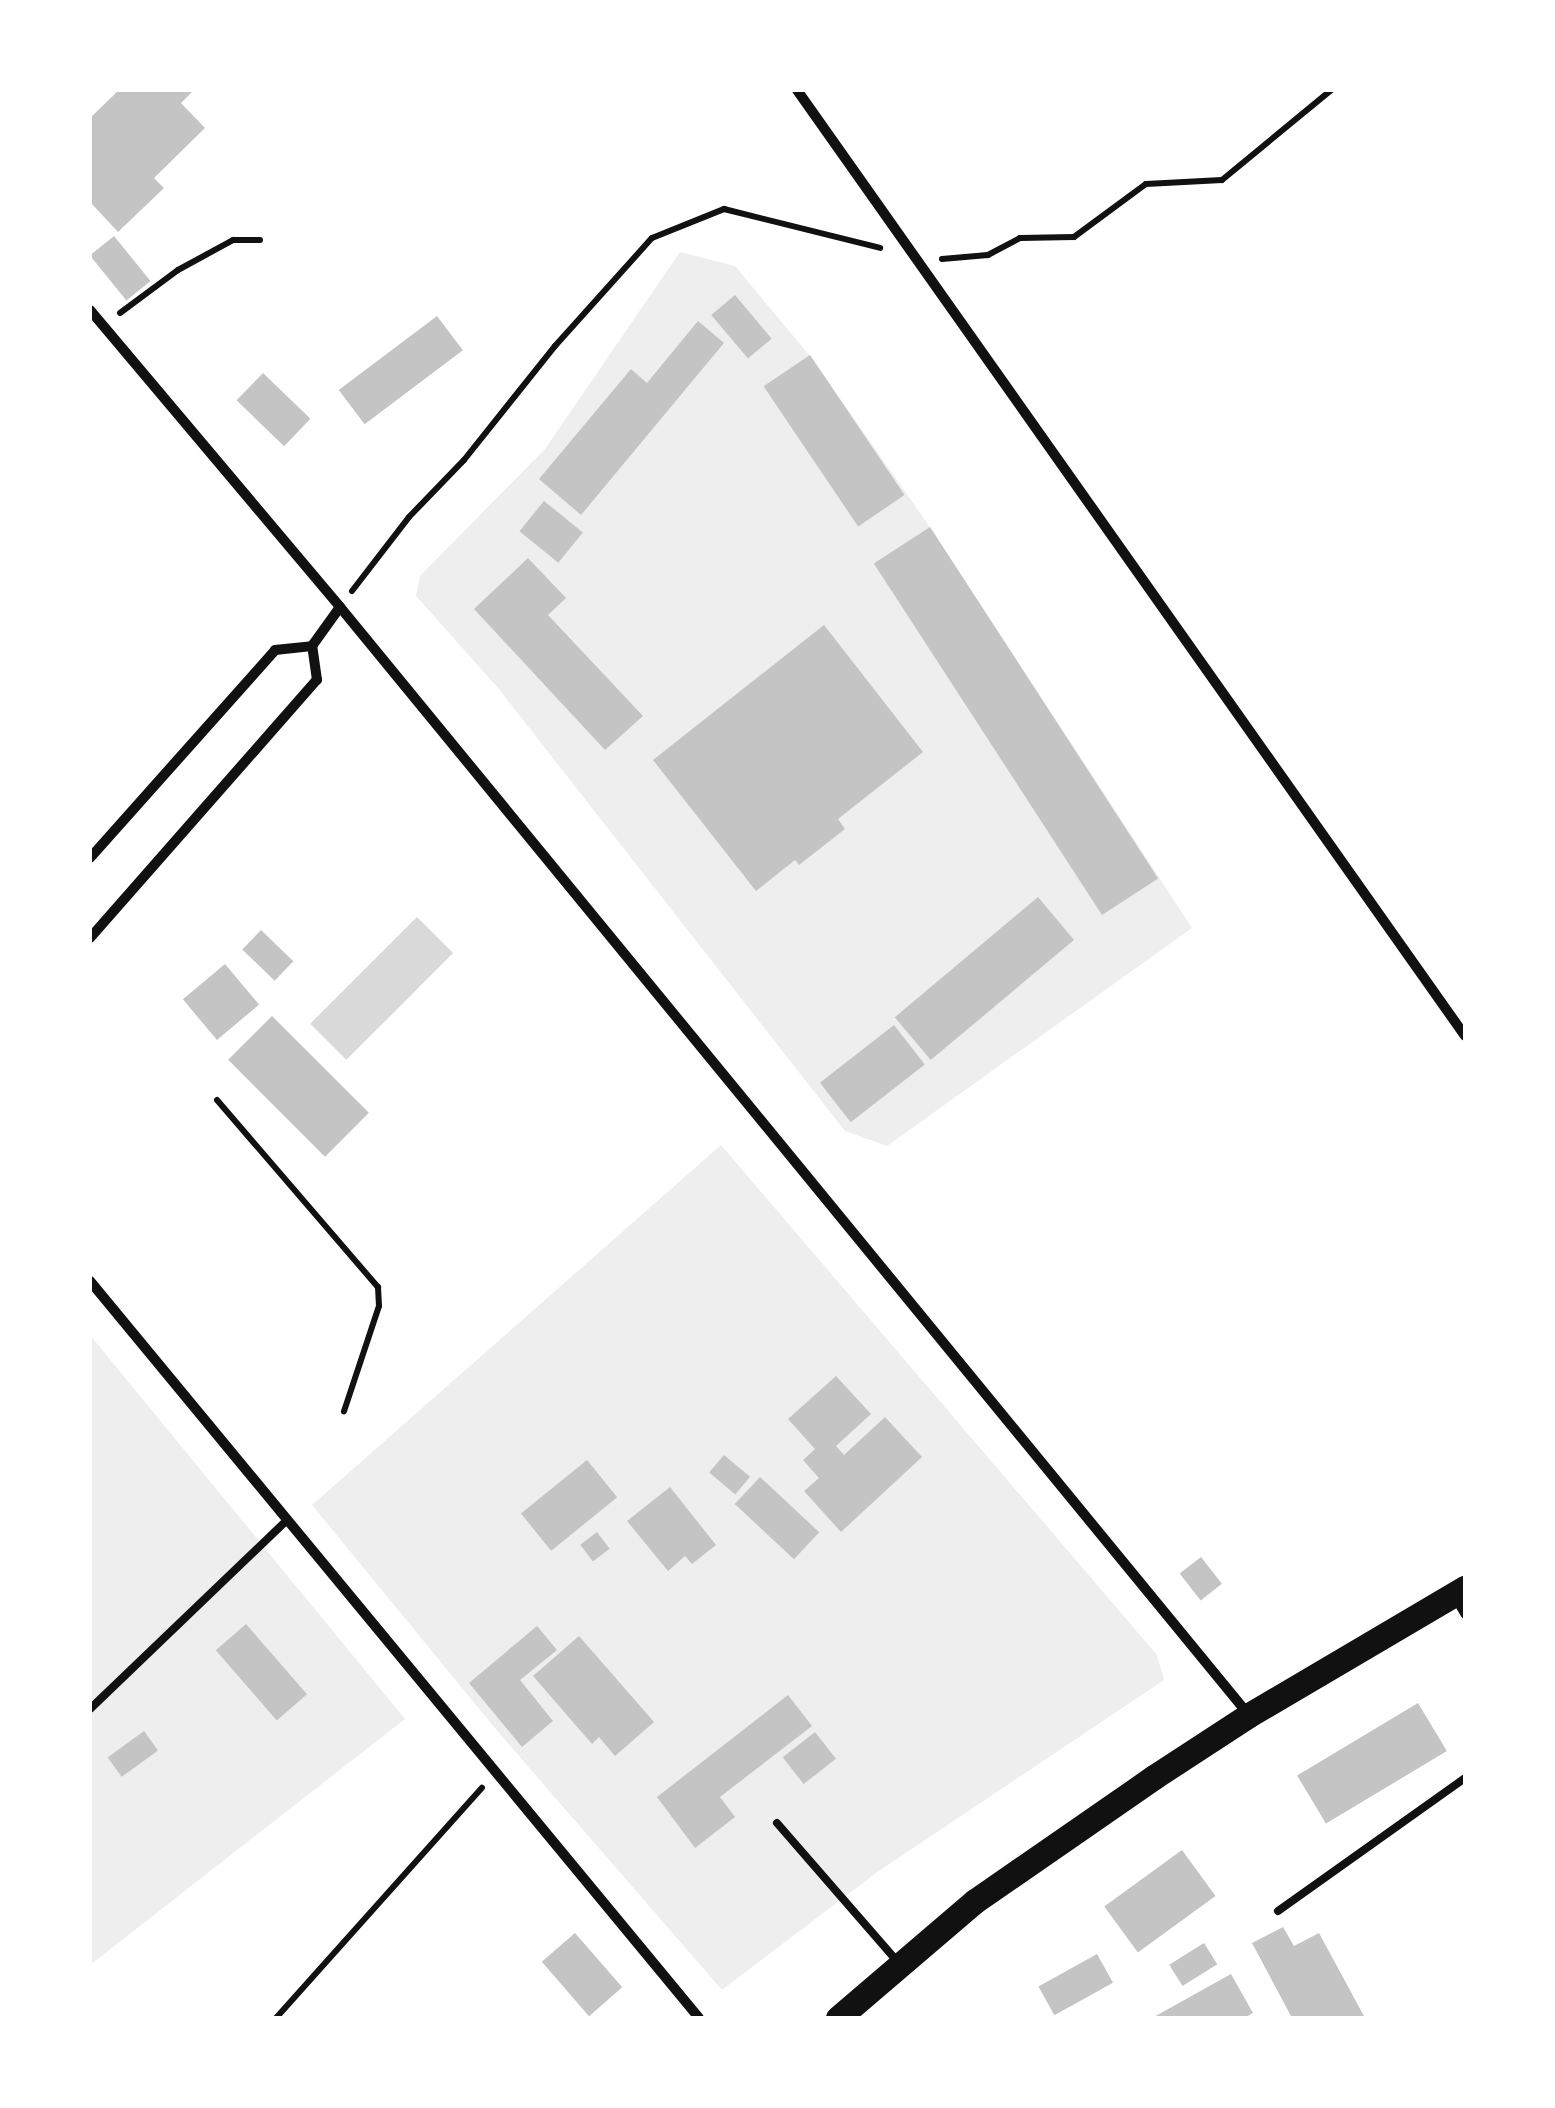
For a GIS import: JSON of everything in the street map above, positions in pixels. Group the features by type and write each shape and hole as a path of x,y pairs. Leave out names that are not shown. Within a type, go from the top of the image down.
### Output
{"main road":[{"path":"838,2018 988,1892 1248,1715 1461,1600"}],"street":[{"path":"796,90 908,254 1465,1036"},
{"path":"90,310 340,607 1248,1715"},
{"path":"90,938 317,680 312,646 340,607"},
{"path":"90,858 275,650 312,646"},
{"path":"90,1280 698,2018"}],"lane":[{"path":"90,1709 287,1520"},
{"path":"1278,1911 1465,1778"},
{"path":"777,1824 902,1965"}],"path":[{"path":"340,607 409,517 464,460 554,346 652,238 724,209 940,260 988,255 1020,238 1074,237 1146,184 1222,180 1274,142 1331,90"},
{"path":"102,325 178,270 233,240 260,240"},
{"path":"218,1100 378,1287 380,1306 344,1410"},
{"path":"276,2018 496,1774"}],"shaded area":[{"path":"680,252 735,266 810,356 930,527 1192,928 887,1146 845,1131 498,688 416,596 420,576 545,449"},
{"path":"417,917 453,953 346,1060 310,1024"},
{"path":"721,1145 1157,1655 1164,1680 876,1873 722,1990 499,1733 312,1505"},
{"path":"90,1335 405,1719 90,1965"}],"building":[{"path":"119,90 194,90 181,103 205,128 154,178 164,188 118,232 90,202 90,118"},
{"path":"114,236 151,281 126,301 90,256"},
{"path":"735,295 772,339 748,359 711,315"},
{"path":"437,316 463,350 365,424 339,390"},
{"path":"698,321 724,343 581,515 539,479 631,369 647,383"},
{"path":"810,355 905,495 858,526 764,386"},
{"path":"263,373 310,419 284,446 237,400"},
{"path":"544,501 583,532 558,563 519,531"},
{"path":"930,527 1158,878 1102,915 874,563"},
{"path":"528,558 566,598 548,615 643,716 605,750 474,609"},
{"path":"824,625 923,752 838,819 845,829 799,865 795,860 756,891 653,760"},
{"path":"1038,897 1074,940 931,1060 895,1017"},
{"path":"261,930 293,961 275,981 242,949"},
{"path":"225,964 259,1005 217,1040 183,999"},
{"path":"272,1016 369,1113 325,1157 228,1060"},
{"path":"894,1025 925,1064 851,1122 820,1083"},
{"path":"836,1376 871,1414 836,1446 844,1455 885,1417 922,1457 841,1532 804,1491 819,1478 803,1460 815,1449 788,1419"},
{"path":"724,1455 750,1477 735,1494 709,1473"},
{"path":"587,1460 617,1497 551,1551 521,1513"},
{"path":"760,1477 819,1532 794,1559 735,1504"},
{"path":"670,1487 716,1545 692,1564 685,1556 668,1571 627,1521"},
{"path":"597,1532 610,1549 593,1561 580,1545"},
{"path":"1201,1557 1222,1584 1201,1600 1180,1574"},
{"path":"246,1624 307,1694 277,1720 216,1650"},
{"path":"537,1626 557,1650 520,1680 553,1721 522,1747 469,1683"},
{"path":"579,1636 654,1722 615,1756 599,1737 592,1744 533,1676"},
{"path":"788,1695 812,1726 720,1797 735,1817 695,1848 657,1797"},
{"path":"1418,1703 1447,1751 1326,1824 1297,1776"},
{"path":"144,1731 158,1750 122,1777 108,1757"},
{"path":"815,1732 836,1759 804,1784 783,1757"},
{"path":"1182,1850 1216,1896 1138,1953 1104,1906"},
{"path":"1283,1927 1294,1946 1319,1933 1365,2018 1292,2018 1252,1943"},
{"path":"575,1933 622,1987 589,2016 542,1962"},
{"path":"1204,1943 1217,1964 1182,1986 1169,1965"},
{"path":"1097,1954 1113,1983 1054,2015 1038,1986"},
{"path":"1231,1974 1253,2013 1244,2018 1152,2018"}]}
